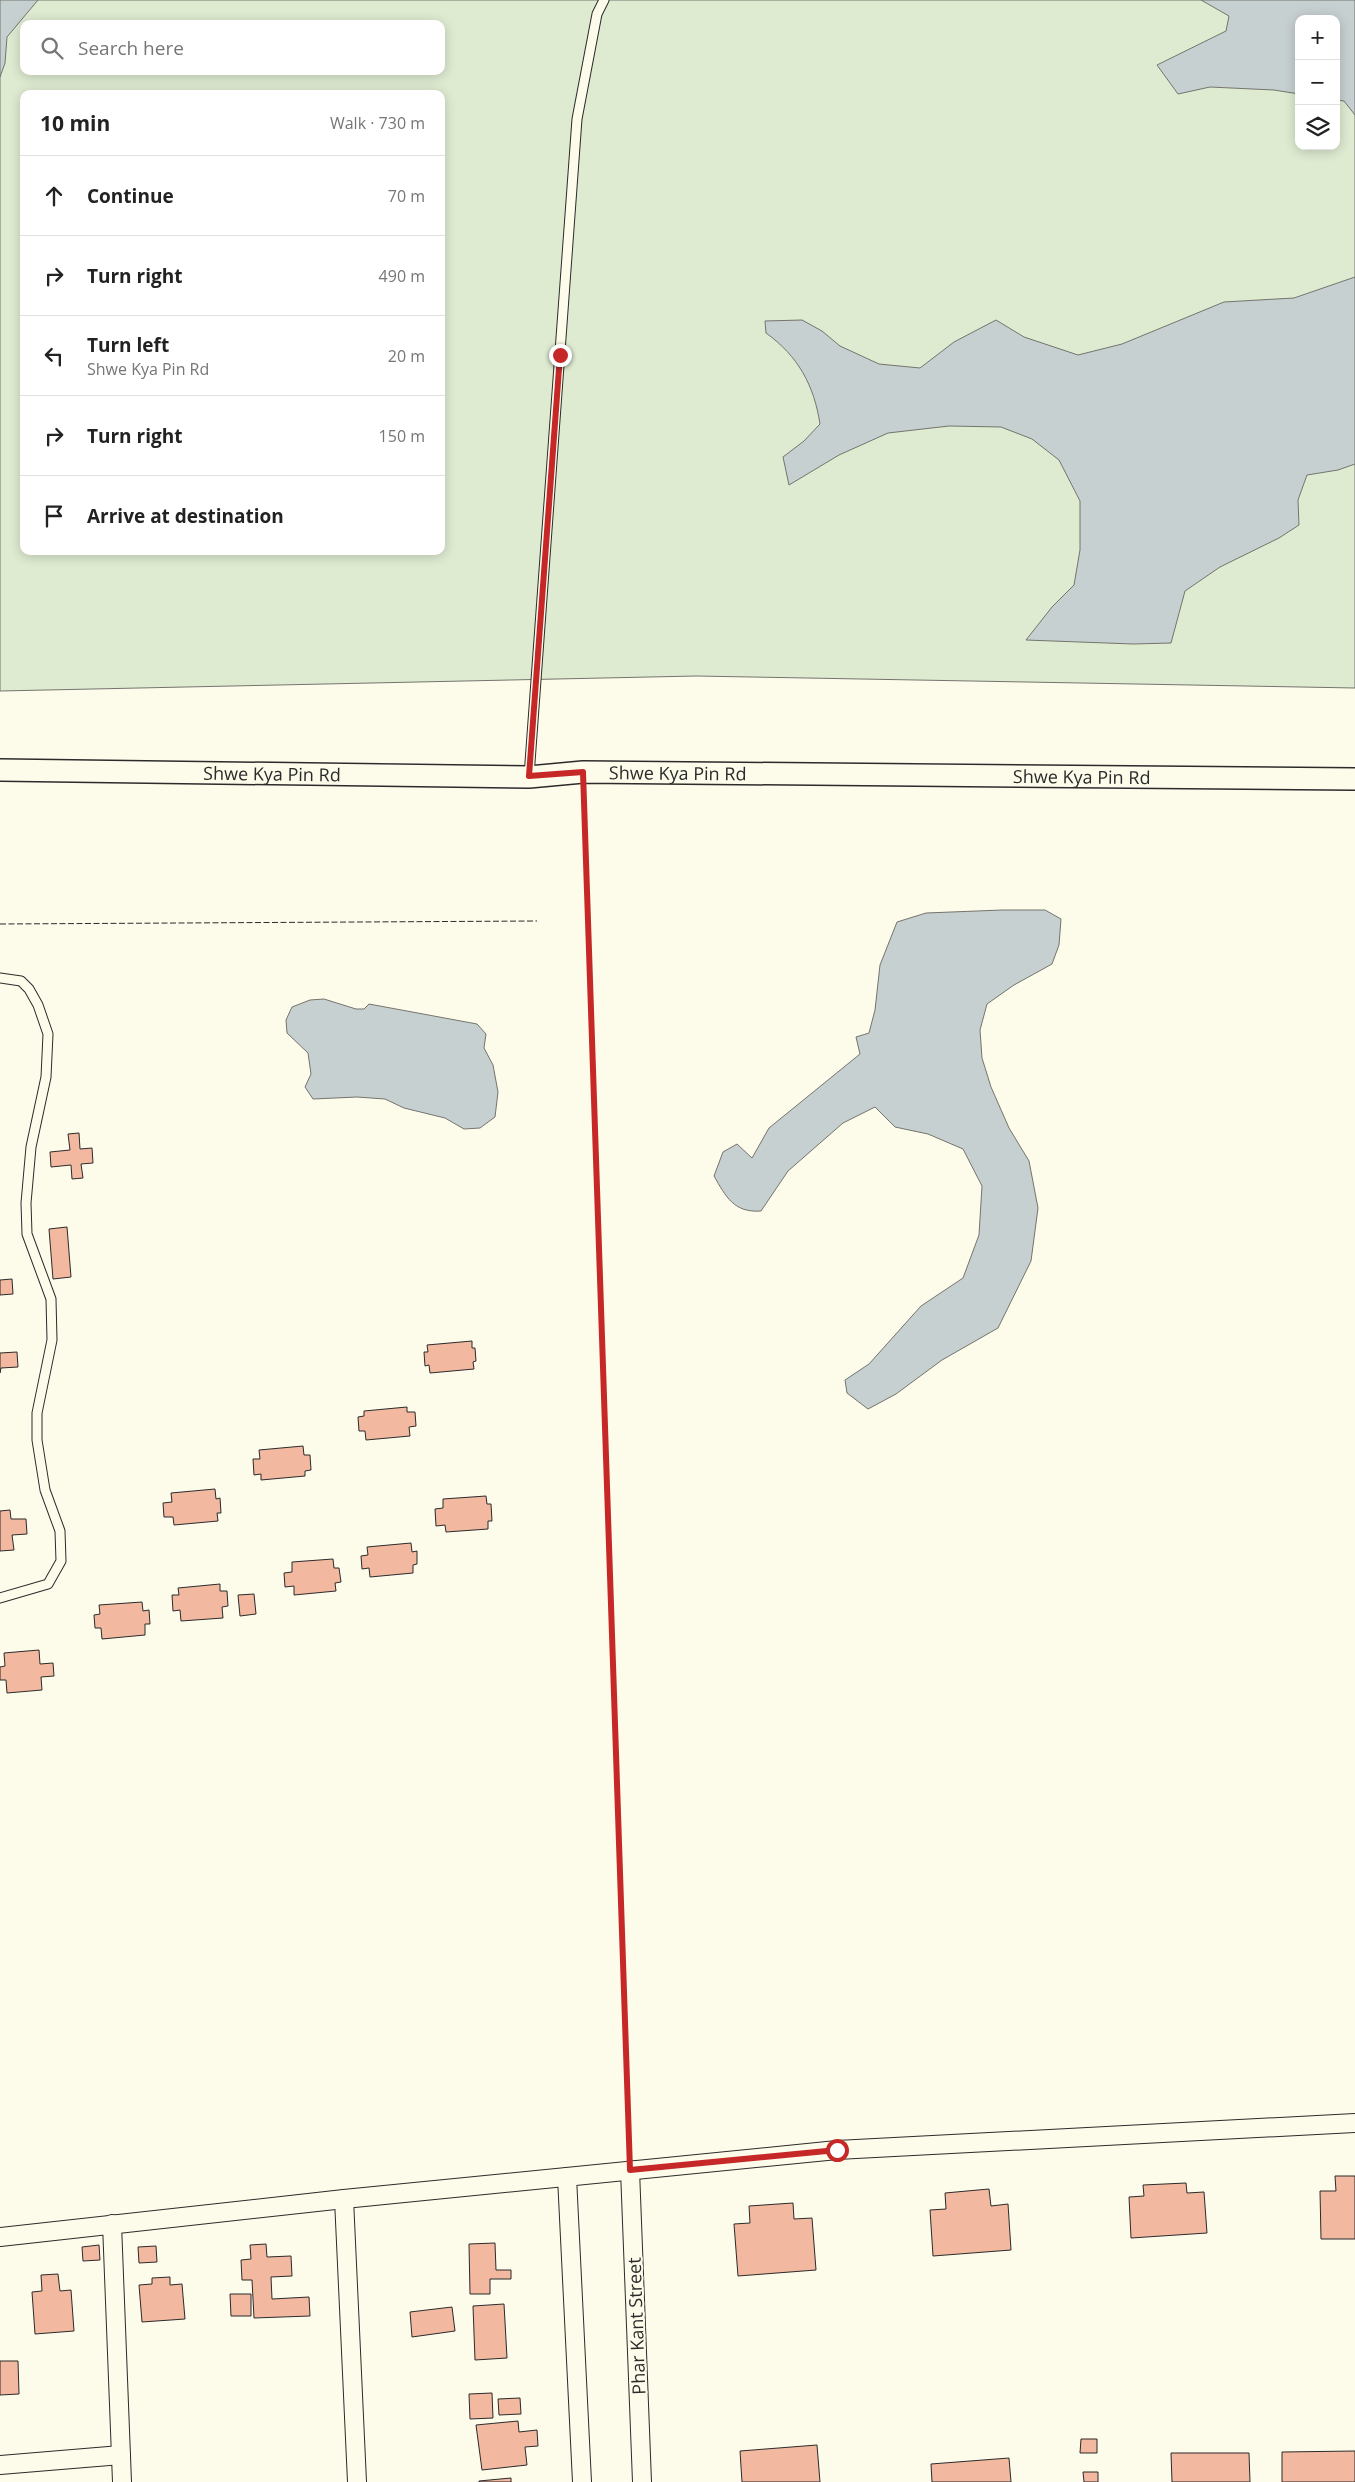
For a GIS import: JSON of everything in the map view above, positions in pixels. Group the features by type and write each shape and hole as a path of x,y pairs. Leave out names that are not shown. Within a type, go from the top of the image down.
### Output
{"street":[{"name":"Shwe Kya Pin Rd","path":"0,770 529,776 583,772 1355,779"},
{"path":"0,2237 344,2199 837,2150 1355,2123"},
{"name":"Phar Kant Street","path":"630,2170 642,2482"},
{"path":"566,2176 582,2482"},
{"path":"344,2199 357,2482"},
{"path":"112,2224 122,2482"},
{"path":"0,2465 121,2455"}],"lane":[{"path":"529,776 577,120 597,14 604,0"},
{"path":"0,978 21,981 29,989 38,1005 48,1034 46,1077 32,1147 26,1203 27,1234 51,1299 52,1340 37,1413 37,1440 45,1490 60,1531 61,1561 48,1584 0,1598"}],"path":[{"path":"583,772 630,2170"}],"green space":[{"path":"0,0 1355,0 1355,688 696,676 0,691"}],"shaded area":[{"path":"0,0 38,0 7,37 5,63 0,77"},
{"path":"1201,0 1355,0 1355,115 1344,101 1340,100 1340,15 1295,15 1295,93 1274,90 1210,87 1178,94 1157,65 1226,31 1229,16"},
{"path":"1355,277 1355,464 1338,470 1307,475 1298,500 1299,525 1279,538 1220,567 1185,591 1171,643 1133,644 1026,640 1052,607 1074,585 1080,550 1080,501 1059,460 1032,439 1001,427 949,426 888,433 839,455 789,485 783,457 804,441 820,424 809,384 787,351 766,333 765,321 802,320 822,331 840,346 879,364 920,368 954,342 996,320 1024,337 1078,355 1122,344 1224,302 1294,298"},
{"path":"1045,910 1061,919 1059,945 1052,964 1014,985 987,1004 980,1030 982,1058 991,1087 1009,1128 1029,1161 1038,1208 1031,1261 998,1328 942,1360 896,1394 868,1409 847,1393 845,1380 869,1364 921,1306 963,1278 979,1235 982,1186 963,1149 928,1134 895,1127 875,1107 843,1123 788,1171 761,1211 752,1211 737,1206 727,1197 714,1176 723,1152 737,1144 752,1158 769,1128 860,1054 856,1037 869,1033 875,1010 880,965 897,922 926,913"},
{"path":"324,999 356,1009 364,1009 369,1004 477,1024 486,1034 484,1048 493,1065 498,1092 495,1117 480,1128 464,1129 445,1118 404,1108 385,1099 357,1097 313,1099 305,1087 311,1074 308,1053 287,1033 286,1020 292,1007 310,1000"}],"building":[{"path":"79,1133 80,1149 92,1148 93,1163 81,1164 83,1178 72,1179 71,1165 51,1167 50,1152 70,1150 68,1134"},
{"path":"67,1227 71,1277 53,1279 49,1229"},
{"path":"12,1279 13,1294 0,1295 0,1280"},
{"path":"472,1341 472,1348 475,1348 476,1361 473,1362 474,1369 430,1373 429,1365 425,1366 424,1352 428,1352 427,1345"},
{"path":"17,1352 18,1367 1,1368 0,1373 0,1353"},
{"path":"407,1407 407,1412 415,1412 416,1426 409,1427 410,1436 366,1440 365,1431 359,1431 358,1417 364,1416 364,1411"},
{"path":"303,1446 304,1455 310,1455 311,1470 305,1471 305,1476 261,1480 261,1474 254,1475 253,1459 260,1459 259,1450"},
{"path":"215,1489 216,1499 220,1498 221,1513 217,1513 218,1521 174,1525 173,1517 164,1517 163,1503 172,1502 171,1493"},
{"path":"486,1496 487,1504 491,1504 492,1521 488,1521 488,1529 446,1532 445,1525 436,1526 435,1509 443,1508 443,1499"},
{"path":"10,1510 11,1519 26,1519 27,1534 12,1535 14,1550 0,1551 0,1511"},
{"path":"411,1543 412,1552 417,1551 417,1564 413,1565 413,1573 370,1577 369,1568 362,1569 361,1556 368,1555 367,1547"},
{"path":"333,1559 334,1568 339,1568 341,1582 335,1583 336,1591 294,1595 294,1586 285,1587 284,1573 292,1572 292,1562"},
{"path":"220,1584 220,1591 227,1591 228,1606 222,1607 223,1618 181,1621 180,1610 173,1611 172,1595 179,1595 178,1588"},
{"path":"254,1594 256,1614 240,1616 238,1595"},
{"path":"142,1602 143,1611 149,1610 150,1624 145,1624 145,1635 102,1639 101,1628 95,1628 94,1615 100,1614 99,1605"},
{"path":"39,1650 40,1664 53,1663 54,1676 41,1677 42,1690 7,1693 6,1680 0,1680 0,1667 5,1666 4,1653"},
{"path":"1335,2176 1355,2176 1355,2239 1321,2239 1320,2191 1336,2191"},
{"path":"1186,2183 1187,2193 1204,2192 1207,2233 1131,2238 1129,2197 1144,2196 1143,2185"},
{"path":"989,2189 991,2206 1008,2204 1011,2250 933,2256 930,2210 946,2209 945,2193"},
{"path":"793,2203 794,2219 812,2218 816,2270 738,2276 734,2224 750,2223 749,2206"},
{"path":"495,2243 496,2270 511,2270 511,2279 490,2279 490,2294 470,2294 469,2244"},
{"path":"266,2244 267,2257 291,2256 292,2276 271,2277 272,2299 309,2297 310,2316 254,2318 252,2280 242,2280 241,2260 251,2259 250,2245"},
{"path":"99,2245 100,2260 83,2261 82,2247"},
{"path":"156,2246 157,2262 139,2263 138,2247"},
{"path":"58,2274 60,2291 71,2290 74,2331 35,2334 32,2292 42,2291 41,2275"},
{"path":"170,2277 170,2285 182,2284 185,2319 142,2322 139,2285 152,2284 152,2278"},
{"path":"230,2294 251,2294 251,2316 231,2316"},
{"path":"504,2304 507,2358 475,2360 473,2306"},
{"path":"452,2307 455,2331 412,2337 410,2312"},
{"path":"0,2361 18,2361 19,2394 0,2395"},
{"path":"492,2393 493,2418 470,2419 469,2394"},
{"path":"520,2398 521,2414 499,2415 498,2399"},
{"path":"518,2421 519,2432 537,2430 538,2446 525,2447 527,2465 482,2470 476,2425"},
{"path":"1081,2439 1097,2439 1097,2453 1080,2453"},
{"path":"817,2445 820,2482 742,2482 740,2451"},
{"path":"1355,2451 1355,2482 1282,2482 1282,2452"},
{"path":"1171,2453 1249,2453 1250,2482 1172,2482"},
{"path":"1009,2458 1011,2482 932,2482 931,2464"},
{"path":"1083,2472 1098,2472 1098,2482 1084,2482"},
{"path":"511,2478 511,2482 479,2482 479,2481"}],"fence":[{"path":"0,924 537,921"}],"route":[{"path":"560,355 529,776 583,772 630,2170 837,2150"}]}
